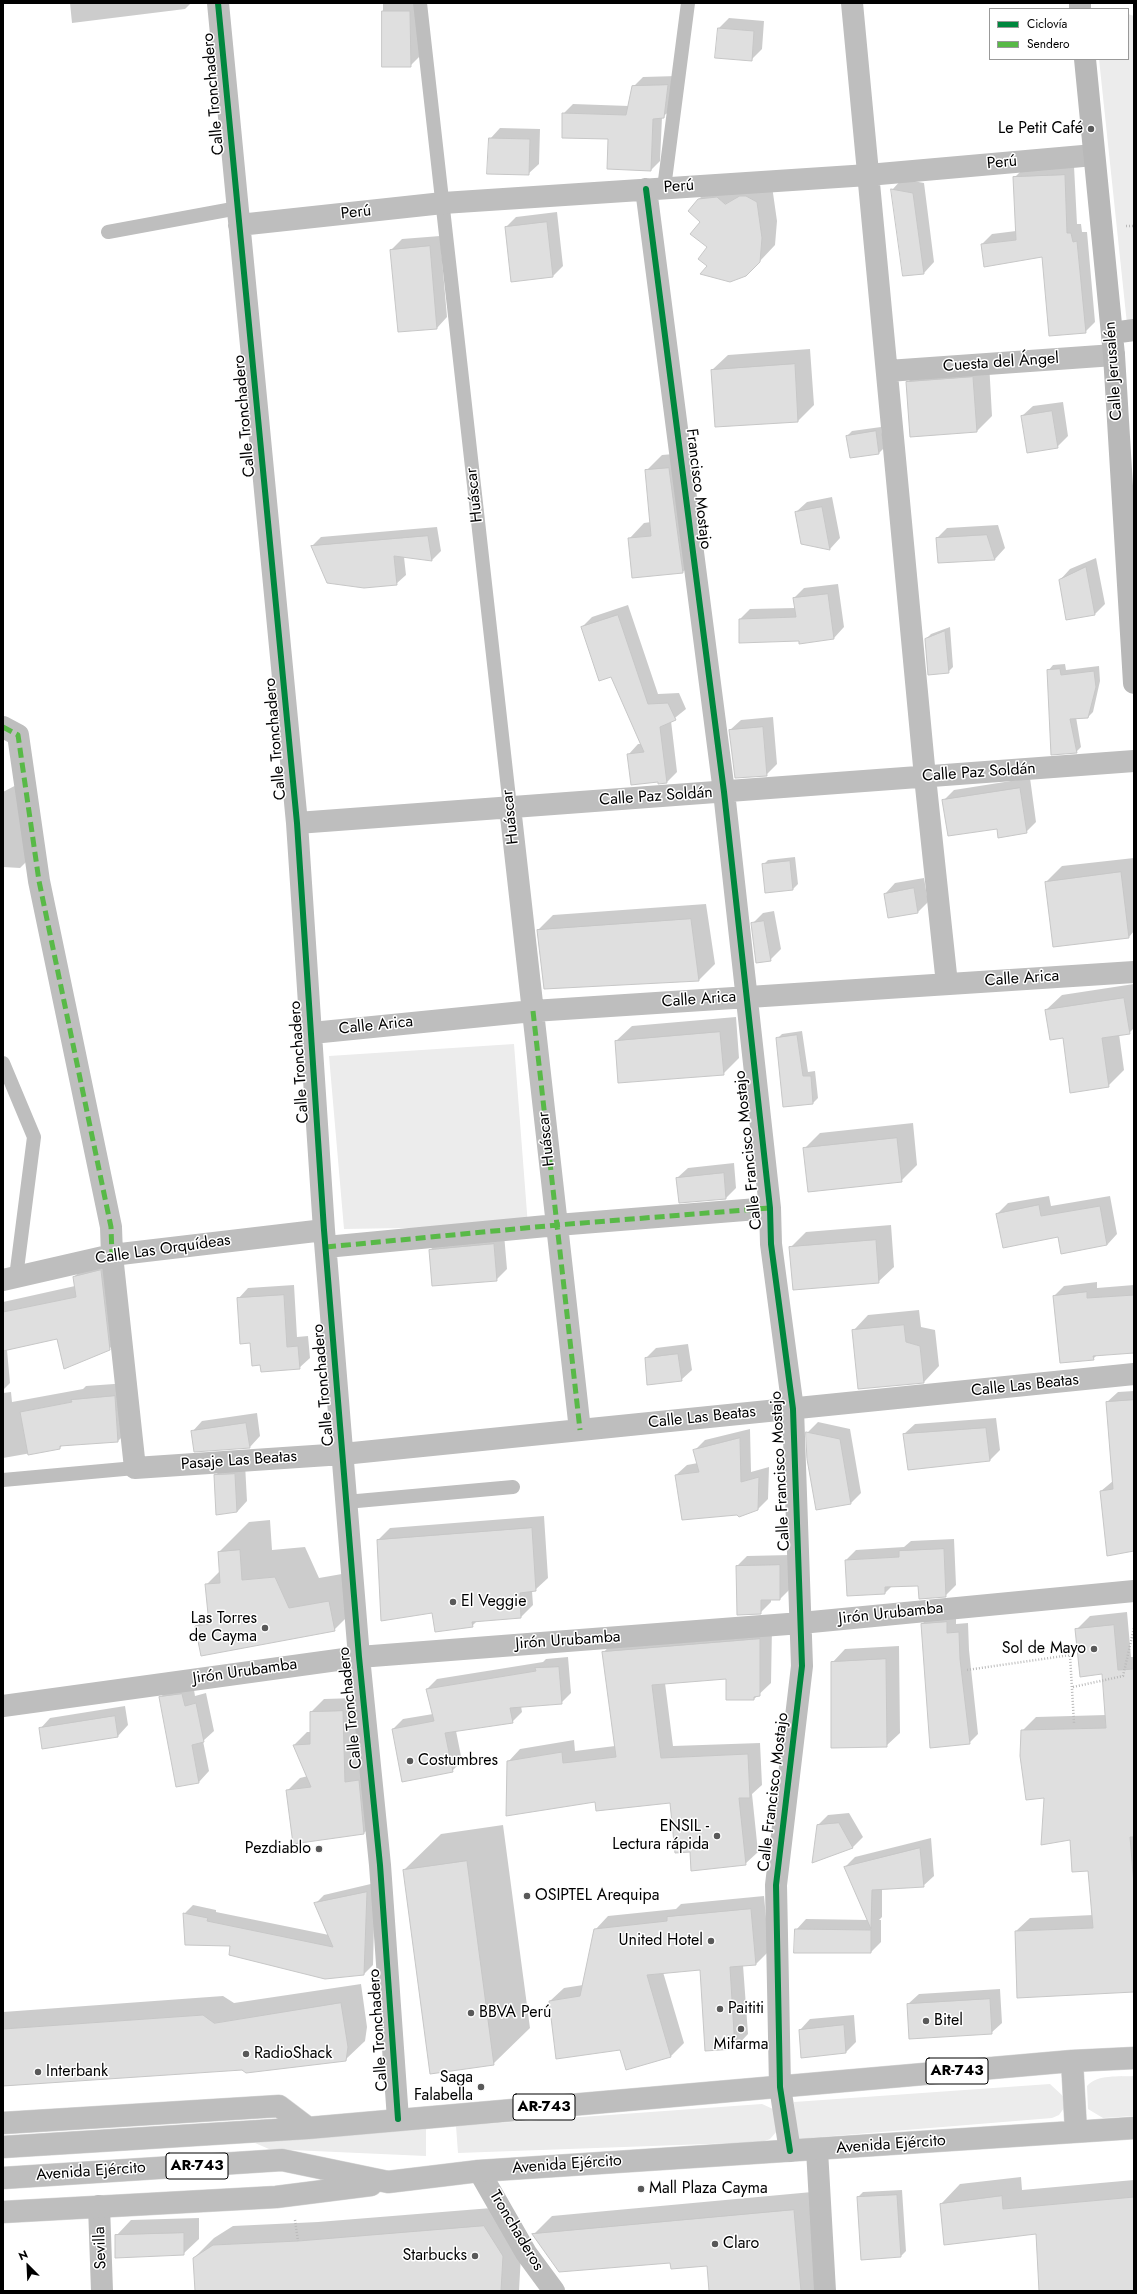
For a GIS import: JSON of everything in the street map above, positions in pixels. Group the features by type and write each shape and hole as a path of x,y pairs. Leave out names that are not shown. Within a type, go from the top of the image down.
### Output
{"street":[{"name":"Calle Tronchadero","path":"218,3 297,823 325,1238 359,1657 380,1865 398,2119"},
{"path":"852,3 888,371 925,776 947,984"},
{"name":"Calle Jerusalén","path":"1085,60 1114,355 1134,683"},
{"name":"Perú","path":"238,216 868,175 1094,155"},
{"name":"Francisco Mostajo","path":"655,189 724,792"},
{"path":"1112,332 1134,330"},
{"name":"Cuesta del Ángel","path":"888,371 1114,355"},
{"path":"3,727 18,735 39,881 111,1227 112,1255 135,1468"},
{"name":"Calle Paz Soldán","path":"297,823 1134,761"},
{"name":"Calle Francisco Mostajo","path":"724,792 770,1208 771,1244 793,1409 802,1666 776,1885 780,2087 790,2151"},
{"name":"Huáscar","path":"510,807 580,1430"},
{"name":"Calle Arica","path":"312,1032 533,1011 1134,972"},
{"name":"Calle Las Orquídeas","path":"10,1278 112,1255 325,1238 557,1225 770,1208"},
{"name":"Calle Las Beatas","path":"342,1454 1134,1374"},
{"name":"Pasaje Las Beatas","path":"135,1468 342,1454"},
{"name":"Jirón Urubamba","path":"3,1706 359,1657 801,1623 1134,1591"},
{"name":"Avenida Ejército","path":"3,2147 308,2128 1072,2061 1134,2058"},
{"path":"1072,2061 1076,2131"},
{"path":"3,2123 279,2106 308,2128"},
{"name":"Avenida Ejército","path":"3,2178 282,2160 388,2182 479,2171 1134,2128"},
{"path":"817,2150 825,2291"},
{"name":"Tronchaderos","path":"479,2171 526,2252 554,2291"},
{"path":"3,2212 276,2197 388,2182"},
{"name":"Sevilla","path":"99,2206 102,2291"}],"lane":[{"name":"Huáscar","path":"420,3 510,807"},
{"path":"655,189 688,3"},
{"path":"108,232 238,216"},
{"path":"3,1063 34,1137 10,1278"},
{"path":"3,1480 135,1468"},
{"path":"346,1502 513,1487"}],"path":[{"path":"1073,1686 1123,1676 1134,1628"},
{"path":"967,1670 1070,1655 1074,1723"}],"shaded area":[{"path":"1129,14 1134,16 1134,323 1127,324 1099,60 1129,60"},
{"path":"514,1044 528,1226 344,1229 329,1056"},
{"path":"1134,2076 1134,2116 1103,2118 1088,2109 1087,2086 1091,2082 1109,2077"},
{"path":"1050,2084 1064,2097 1064,2108 1059,2115 1052,2118 796,2139 794,2102"},
{"path":"762,2104 773,2109 778,2130 770,2139 762,2142 458,2153 456,2126"},
{"path":"426,2129 426,2156 269,2149 255,2143 269,2139"}],"building":[{"path":"382,11 410,11 411,67 382,67"},
{"path":"718,28 754,31 752,61 715,58"},
{"path":"668,85 664,118 653,119 651,171 607,169 608,139 562,138 562,113 626,115 632,86"},
{"path":"489,138 530,139 529,175 487,174"},
{"path":"1065,175 1067,233 1071,233 1073,242 1077,241 1086,333 1049,336 1042,257 984,267 981,244 1016,240 1013,177"},
{"path":"891,189 913,193 924,274 903,276"},
{"path":"740,196 746,196 757,202 762,238 760,262 746,276 730,282 700,274 707,266 698,259 707,247 690,234 700,222 688,211 698,199 717,197 725,204"},
{"path":"547,222 553,277 511,282 505,227"},
{"path":"430,246 437,329 398,332 390,250"},
{"path":"795,364 798,422 715,427 711,370"},
{"path":"973,377 977,432 910,437 906,382"},
{"path":"1052,411 1058,448 1027,453 1021,416"},
{"path":"876,431 879,454 850,458 846,436"},
{"path":"669,468 683,573 632,578 628,538 651,536 645,470"},
{"path":"822,507 830,550 801,544 795,512"},
{"path":"987,535 995,560 938,563 936,538"},
{"path":"428,536 432,561 394,556 397,585 364,588 327,583 311,546"},
{"path":"1086,567 1095,615 1066,620 1059,580"},
{"path":"828,594 834,639 799,644 799,641 739,643 739,619 796,617 793,598"},
{"path":"618,615 648,704 668,703 676,720 660,727 667,783 658,784 658,782 631,785 627,754 644,752 611,677 599,681 581,627"},
{"path":"945,631 949,673 928,675 925,639"},
{"path":"1060,669 1061,675 1094,671 1096,687 1088,718 1070,719 1077,753 1051,755 1047,670"},
{"path":"763,727 767,776 735,778 729,730"},
{"path":"1020,788 1027,833 998,838 997,829 948,836 942,800"},
{"path":"790,861 793,890 765,893 762,864"},
{"path":"1121,872 1129,938 1053,947 1045,882"},
{"path":"914,888 918,913 888,918 884,894"},
{"path":"691,919 699,981 544,989 537,930"},
{"path":"764,921 771,961 756,963 751,923"},
{"path":"1124,998 1130,1034 1102,1038 1109,1087 1070,1093 1063,1038 1050,1040 1045,1010"},
{"path":"720,1032 724,1075 618,1083 615,1041"},
{"path":"797,1035 803,1076 811,1076 813,1104 783,1107 776,1038"},
{"path":"897,1138 902,1182 808,1192 803,1148"},
{"path":"724,1173 726,1199 679,1203 676,1178"},
{"path":"1039,1205 1041,1216 1100,1206 1107,1245 1061,1254 1058,1237 1003,1248 996,1214"},
{"path":"876,1240 879,1283 793,1290 789,1247"},
{"path":"494,1244 497,1281 432,1286 429,1250"},
{"path":"101,1270 110,1350 64,1369 57,1339 3,1351 3,1312 76,1297 73,1277"},
{"path":"1087,1292 1087,1298 1134,1295 1134,1353 1093,1356 1094,1360 1060,1363 1053,1296"},
{"path":"284,1295 287,1347 298,1346 300,1369 261,1372 260,1365 252,1366 250,1343 240,1344 237,1298"},
{"path":"904,1325 906,1342 920,1346 924,1383 858,1389 852,1330"},
{"path":"678,1354 682,1381 647,1385 645,1358"},
{"path":"115,1396 118,1442 60,1446 60,1449 28,1455 20,1412 72,1402 71,1400"},
{"path":"1134,1400 1134,1551 1107,1556 1100,1491 1113,1489 1106,1402"},
{"path":"246,1423 250,1448 194,1452 191,1431"},
{"path":"986,1428 990,1461 908,1470 903,1434"},
{"path":"806,1432 840,1439 851,1504 816,1510 807,1459"},
{"path":"740,1438 741,1482 759,1477 758,1510 739,1517 737,1515 682,1520 675,1475 699,1472 693,1450"},
{"path":"235,1474 237,1512 216,1515 214,1475"},
{"path":"532,1528 536,1591 520,1593 521,1618 472,1622 473,1627 435,1632 432,1613 381,1621 377,1540"},
{"path":"944,1549 946,1597 919,1599 918,1586 885,1587 885,1594 847,1596 845,1560 899,1557 899,1551"},
{"path":"240,1550 242,1580 275,1577 289,1608 329,1601 335,1631 201,1656 195,1626 209,1624 205,1584 220,1583 218,1552"},
{"path":"780,1565 780,1600 761,1600 761,1614 737,1615 736,1566"},
{"path":"947,1622 947,1633 959,1632 960,1659 970,1744 930,1748 921,1624"},
{"path":"1114,1625 1118,1670 1134,1669 1134,1837 1130,1837 1134,1885 1134,1992 1017,1998 1015,1931 1093,1928 1088,1871 1072,1872 1070,1840 1041,1845 1044,1798 1026,1800 1020,1756 1021,1730 1106,1728 1102,1674 1080,1677 1075,1629"},
{"path":"760,1639 760,1696 754,1697 754,1700 726,1700 726,1679 652,1685 661,1758 748,1754 750,1798 739,1798 746,1865 691,1871 690,1852 675,1853 670,1803 596,1811 595,1802 506,1816 507,1761 562,1752 563,1763 616,1757 602,1652"},
{"path":"886,1659 887,1747 831,1748 831,1662"},
{"path":"559,1667 562,1704 510,1708 513,1723 445,1733 453,1772 402,1782 392,1729 434,1721 426,1689 536,1671 535,1668"},
{"path":"182,1694 185,1706 196,1703 204,1742 192,1745 199,1783 176,1787 159,1697"},
{"path":"343,1711 345,1782 359,1780 364,1834 293,1844 286,1790 311,1787 293,1745 310,1744 310,1712"},
{"path":"115,1716 118,1737 42,1749 39,1728"},
{"path":"839,1823 853,1848 812,1863 817,1825"},
{"path":"920,1848 924,1887 872,1890 871,1929 844,1867"},
{"path":"467,1861 494,2065 430,2074 403,1870"},
{"path":"367,1892 364,1975 325,1979 229,1955 230,1946 185,1945 183,1913 208,1918 207,1921 333,1947 314,1903"},
{"path":"751,1909 756,1965 730,1967 735,2049 705,2051 700,1970 647,1975 671,2057 626,2070 620,2050 556,2059 549,2001 580,1996 594,1929 667,1921 667,1917"},
{"path":"795,1929 871,1930 871,1953 794,1953"},
{"path":"990,1999 992,2034 909,2039 907,2004"},
{"path":"341,2003 348,2047 346,2061 246,2073 242,2070 3,2086 3,2029 203,2015 214,2023"},
{"path":"844,2025 846,2053 801,2058 799,2030"},
{"path":"897,2195 901,2257 861,2260 857,2197"},
{"path":"1002,2196 1003,2209 1134,2197 1134,2291 1039,2291 1036,2234 944,2245 940,2204"},
{"path":"794,2210 801,2291 709,2291 707,2266 671,2269 670,2263 559,2272 532,2234"},
{"path":"484,2226 503,2256 501,2291 195,2291 193,2258 213,2245 298,2241"},
{"path":"184,2233 184,2255 115,2258 115,2235"}],"marked path":[{"path":"3,727 18,735 39,881 111,1227 112,1255"},
{"path":"533,1011 580,1430"},
{"path":"326,1247 557,1225 770,1208"}],"cycle path":[{"path":"218,3 297,823 324,1230 359,1657 380,1865 398,2119"},
{"path":"646,189 724,792 770,1208 771,1244 793,1409 802,1666 776,1885 780,2087 790,2151"}],"place":[{"name":"Le Petit Café","path":"1091,129"},
{"name":"El Veggie","path":"453,1602"},
{"name":"Las Torres de Cayma","path":"265,1628"},
{"name":"Sol de Mayo","path":"1094,1649"},
{"name":"Costumbres","path":"410,1761"},
{"name":"ENSIL - Lectura rápida","path":"717,1836"},
{"name":"Pezdiablo","path":"319,1849"},
{"name":"OSIPTEL Arequipa","path":"527,1896"},
{"name":"United Hotel","path":"711,1941"},
{"name":"Paititi","path":"720,2009"},
{"name":"BBVA Perú","path":"471,2013"},
{"name":"Bitel","path":"926,2021"},
{"name":"Mifarma","path":"741,2029"},
{"name":"RadioShack","path":"246,2054"},
{"name":"Interbank","path":"38,2072"},
{"name":"Saga Falabella","path":"481,2087"},
{"name":"Mall Plaza Cayma","path":"641,2189"},
{"name":"Claro","path":"715,2244"},
{"name":"Starbucks","path":"475,2256"}]}
